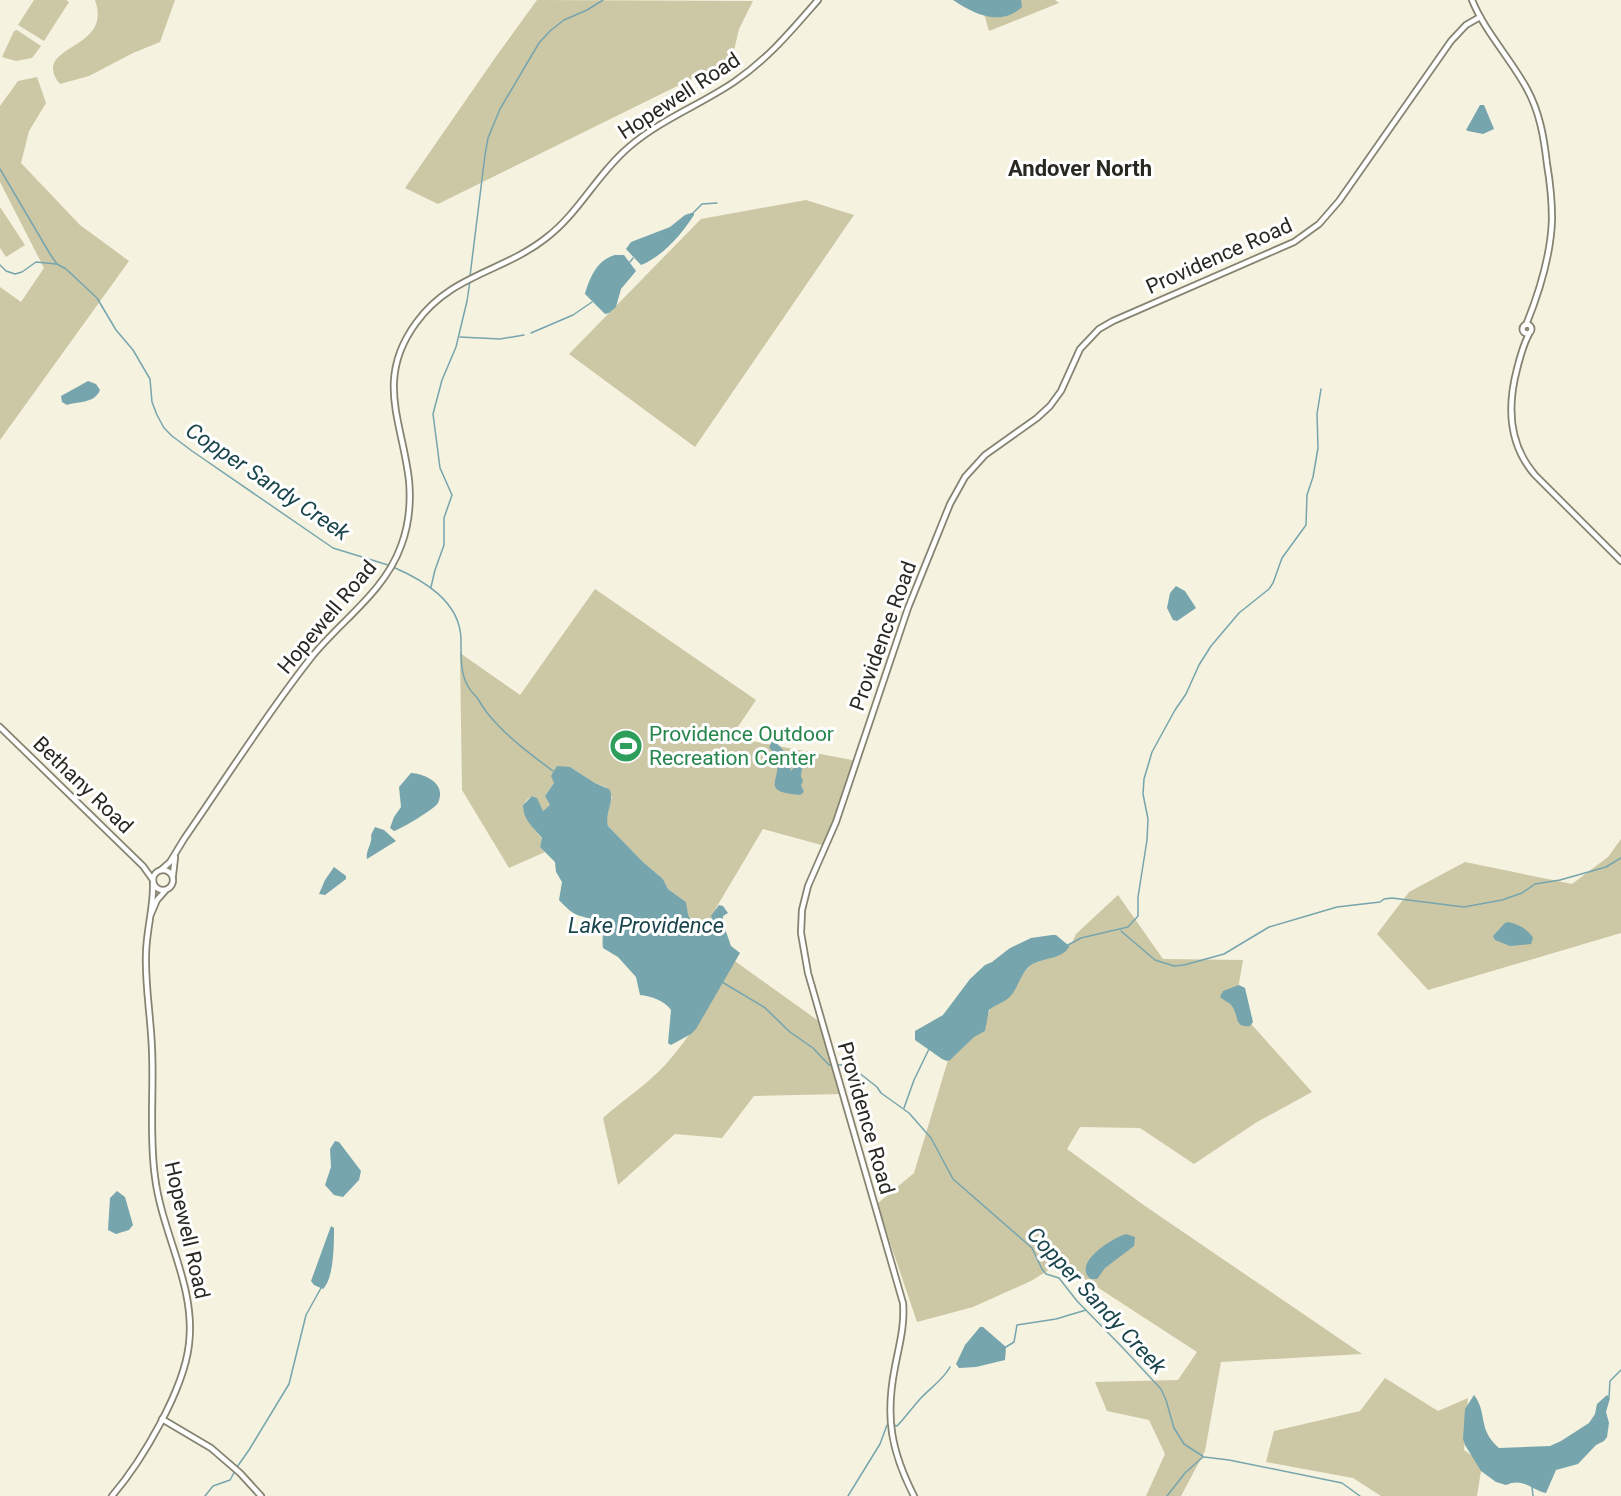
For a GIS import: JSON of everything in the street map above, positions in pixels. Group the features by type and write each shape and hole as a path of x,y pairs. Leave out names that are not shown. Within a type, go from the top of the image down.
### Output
{"street":[{"name":"Hopewell Road","path":"160,871 176,854 184,839 304,667 376,588 397,555 408,521 410,489 395,417 394,384 398,359 414,324 433,302 449,289 523,253 546,239 568,219 604,171 630,145 755,67 783,41 818,0"},
{"path":"1472,0 1480,17 1527,90 1536,108 1545,141 1552,219 1547,254 1529,326 1532,331 1526,333 1510,399 1512,430 1521,454 1540,481 1621,561"},
{"name":"Providence Road","path":"914,1496 896,1452 889,1419 891,1390 904,1321 903,1303 808,973 801,933 802,910 808,886 839,815 908,608 950,504 965,477 985,455 1050,406 1061,391 1080,349 1090,337 1113,321 1256,260 1307,234 1339,201 1451,41 1466,25 1480,17"},
{"name":"Bethany Road","path":"0,727 143,866 153,881"},
{"name":"Hopewell Road","path":"173,879 176,854"},
{"name":"Bethany Road","path":"143,866 160,871"},
{"path":"160,871 170,873 173,879 172,885 167,890 157,889 153,881 155,874 160,871"},
{"name":"Hopewell Road","path":"112,1496 132,1469 162,1419 183,1372 189,1345 190,1315 187,1293 163,1217 155,1176 152,1050 145,958 153,881"},
{"name":"Hopewell Road","path":"150,916 161,894 167,890"},
{"path":"162,1419 211,1448 240,1473 261,1496"}],"shaded area":[{"path":"34,0 66,0 69,2 44,41 18,25"},
{"path":"95,0 175,0 160,42 89,76 60,84 53,71 55,61 84,39 93,29 98,17"},
{"path":"537,0 753,1 739,29 732,59 438,204 405,188 495,58"},
{"path":"980,0 1055,0 1059,3 989,31"},
{"path":"17,30 41,46 32,58 16,61 2,57 14,31"},
{"path":"37,77 46,103 29,131 21,163 80,225 129,261 0,440 0,287 21,302 44,268 0,182 0,106 18,81"},
{"path":"806,200 854,215 695,447 569,354 701,219"},
{"path":"0,207 25,245 6,257 0,248"},
{"path":"595,589 756,700 731,737 857,761 825,846 763,829 716,908 711,924 702,927 697,928 691,924 686,902 668,889 663,879 608,826 606,819 612,797 606,787 595,783 570,767 545,796 550,805 543,811 534,796 527,800 524,804 526,816 542,839 540,847 545,852 509,868 462,790 460,653 520,695"},
{"path":"1621,839 1621,933 1428,990 1377,934 1409,892 1465,862 1572,884 1608,857"},
{"path":"1118,895 1163,959 1243,960 1235,1006 1312,1092 1257,1122 1194,1164 1140,1128 1080,1127 1067,1149 1145,1206 1362,1354 1221,1362 1205,1451 1181,1496 1146,1496 1165,1454 1149,1420 1107,1411 1095,1382 1178,1380 1197,1352 1060,1263 1031,1281 973,1307 917,1322 877,1204 914,1173 949,1057 986,1020 991,1007 1047,948 1072,943 1076,934"},
{"path":"732,959 820,1022 843,1094 754,1096 722,1138 675,1134 618,1185 603,1118 651,1078 676,1052 703,1014"},
{"path":"1385,1378 1438,1411 1468,1398 1464,1450 1485,1465 1481,1471 1477,1496 1381,1496 1353,1478 1266,1462 1274,1431 1360,1411"}],"water":[{"path":"953,0 1021,0 1022,7 1014,13 996,17 978,14"},
{"path":"1480,105 1484,105 1494,129 1483,134 1466,130"},
{"path":"694,212 684,230 664,251 649,261 641,265 626,249 631,242 670,227 685,215"},
{"path":"615,255 624,255 636,271 621,289 616,307 605,314 585,294 599,265"},
{"path":"88,381 96,384 100,390 94,398 67,405 62,402 61,396"},
{"path":"1176,586 1185,591 1196,608 1177,621 1173,620 1167,608 1170,593"},
{"path":"772,741 785,753 791,771 803,759 801,785 804,792 800,795 785,793 775,786 777,766 769,747"},
{"name":"Lake Providence","path":"557,766 570,767 609,789 611,798 607,816 608,826 663,879 668,889 686,902 690,920 698,929 711,924 713,921 711,916 719,905 723,906 728,913 723,916 723,923 731,946 740,953 696,1029 671,1045 668,1043 671,1010 665,1004 649,996 640,995 636,977 618,957 603,948 603,930 596,920 576,914 559,900 562,882 556,872 555,862 540,847 542,838 532,827 523,810 523,805 532,796 537,798 543,811 550,805 545,796 554,783 551,776"},
{"path":"411,773 423,775 434,781 440,790 438,803 410,823 394,831 390,828 401,807 399,787"},
{"path":"375,827 384,830 396,841 367,859 371,835"},
{"path":"334,867 346,876 346,879 325,895 319,894 325,880"},
{"path":"1508,922 1528,932 1533,938 1531,944 1510,946 1495,940 1493,936"},
{"path":"1056,935 1068,945 1066,951 1031,965 1010,997 989,1010 985,1031 974,1037 950,1060 942,1059 915,1040 915,1031 943,1015 970,979 985,965 1010,948 1031,938"},
{"path":"1239,985 1245,988 1253,1022 1250,1026 1241,1025 1232,1006 1220,997 1223,991"},
{"path":"335,1141 339,1142 361,1171 359,1180 343,1197 334,1195 325,1185 331,1167 330,1149"},
{"path":"117,1191 125,1197 133,1225 129,1230 116,1234 108,1230 110,1198"},
{"path":"331,1226 334,1228 333,1260 327,1284 323,1289 311,1281"},
{"path":"1126,1234 1135,1237 1134,1246 1105,1268 1097,1279 1091,1279 1086,1273 1086,1266 1090,1259 1104,1246"},
{"path":"980,1327 983,1327 1006,1347 1005,1360 976,1367 959,1368 956,1364 965,1345"},
{"path":"1474,1395 1481,1408 1485,1428 1499,1448 1550,1446 1561,1441 1589,1423 1595,1414 1597,1404 1607,1395 1610,1398 1606,1412 1609,1423 1607,1437 1578,1464 1556,1470 1546,1493 1522,1483 1506,1485 1496,1482 1481,1471 1463,1439 1465,1409"}],"waterway":[{"path":"470,276 488,138 500,109 539,43 550,31 564,20 603,0"},
{"name":"Copper Sandy Creek","path":"0,169 57,264 66,269 97,298 116,330 133,350 150,379 152,402 164,428 192,451 333,548 388,565"},
{"path":"694,212 702,204 717,203"},
{"path":"630,262 633,258"},
{"path":"0,265 6,271 15,274 36,262 56,264"},
{"path":"431,587 444,545 444,518 452,495 440,468 433,414 442,380 456,347 470,281"},
{"path":"531,333 573,315 592,302"},
{"path":"460,337 500,339 524,335"},
{"path":"1068,945 1081,938 1128,927 1138,916 1138,897 1148,819 1143,794 1144,779 1152,752 1211,646 1239,613 1269,589 1282,558 1306,525 1307,495 1318,448 1317,414 1321,389"},
{"name":"Copper Sandy Creek","path":"393,567 427,585 447,603 459,626 461,658 466,683 488,714 503,730 553,771"},
{"path":"1121,931 1155,960 1174,966 1184,965 1224,954 1269,927 1337,907 1380,902 1392,898 1464,907 1502,900 1522,893 1535,884 1560,880 1606,867 1621,858"},
{"name":"Copper Sandy Creek","path":"722,982 764,1007 790,1032 813,1048 831,1065"},
{"path":"904,1108 929,1049"},
{"name":"Copper Sandy Creek","path":"837,1065 844,1065 858,1072 881,1093 909,1113 931,1138 953,1179 1032,1248 1046,1274 1059,1278 1077,1301 1161,1389 1174,1428 1184,1444 1204,1457 1342,1483 1360,1496"},
{"path":"237,1467 289,1384 306,1315 321,1288"},
{"path":"1006,1347 1014,1342 1017,1325 1056,1319 1086,1310"},
{"path":"894,1425 897,1426 950,1367"},
{"path":"1609,1397 1610,1381 1621,1370"},
{"path":"848,1496 880,1444 887,1425"},
{"path":"1167,1496 1185,1473 1203,1457"},
{"path":"205,1496 213,1486 230,1480 235,1471"},
{"path":"1532,1486 1533,1496"}],"place":[{"name":"Providence Outdoor Recreation Center","path":"626,746"}],"district":[{"name":"Andover North","path":"1080,168"}]}
